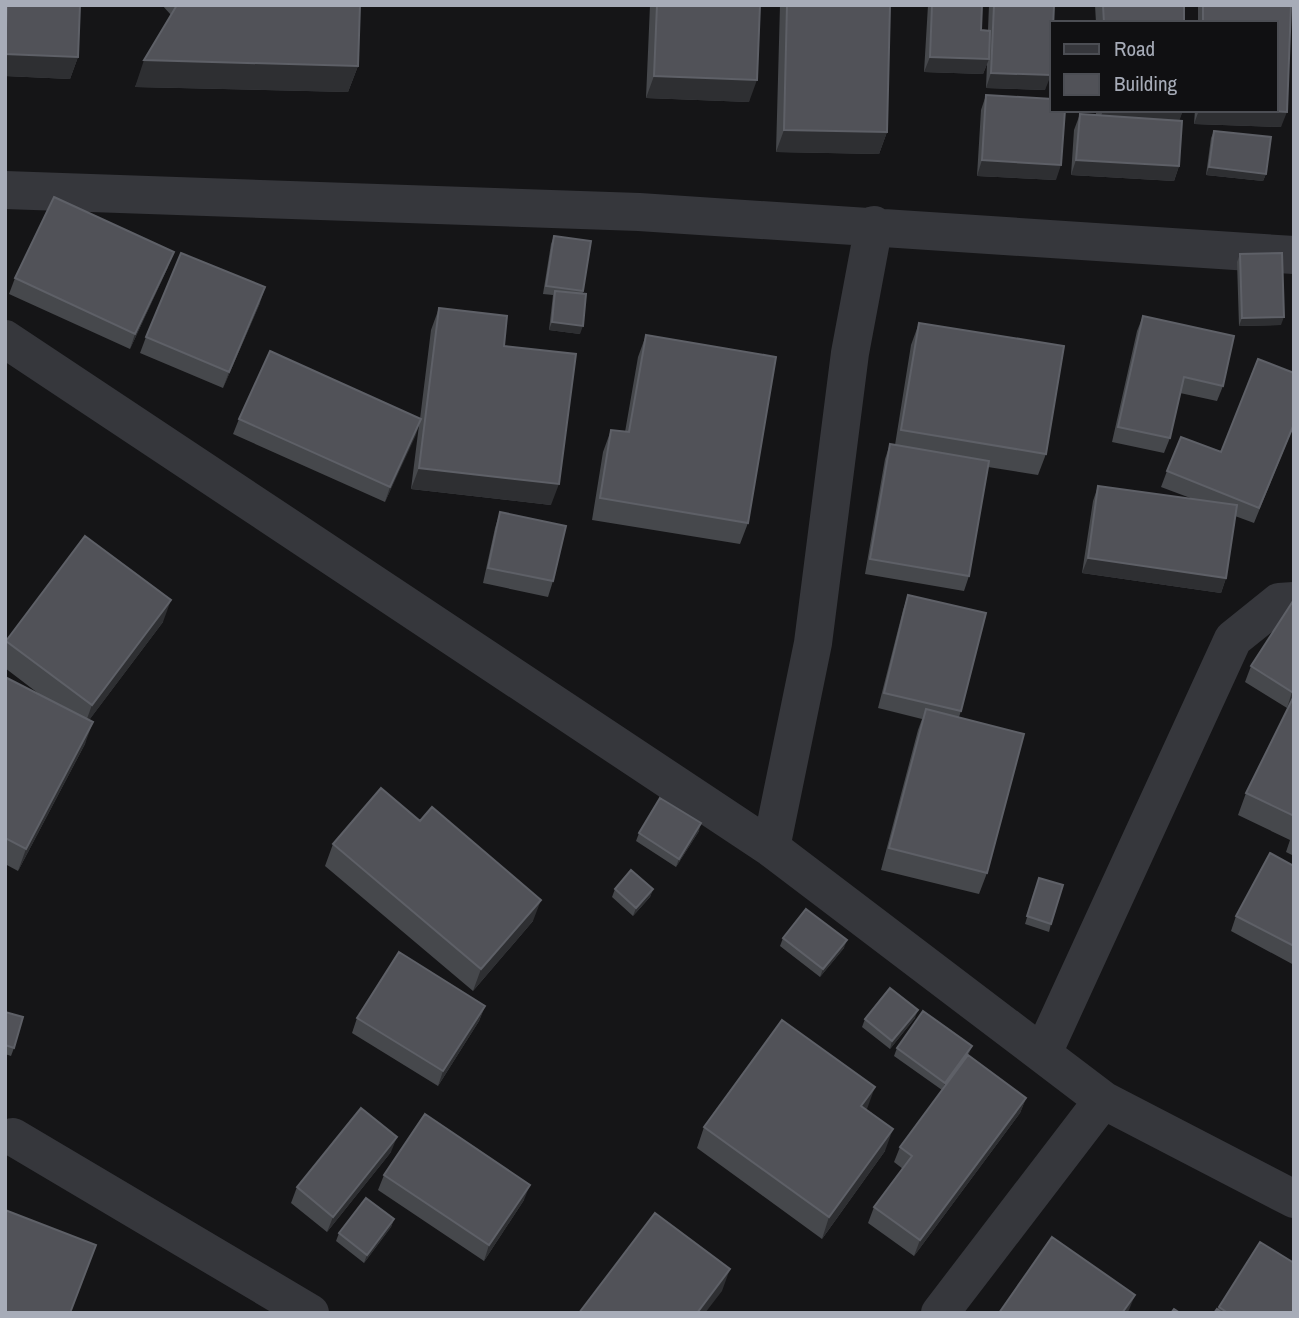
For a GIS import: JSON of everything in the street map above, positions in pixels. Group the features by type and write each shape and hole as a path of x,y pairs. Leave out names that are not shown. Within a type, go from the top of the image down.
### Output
{"street":[{"path":"5,190 639,212 874,225 1294,255"},
{"path":"771,848 813,643 850,353 874,225"},
{"path":"5,339 771,848 1103,1100 1294,1199"},
{"path":"1043,1053 1233,639 1279,602 1294,601"},
{"path":"940,1313 1103,1100"},
{"path":"13,1137 310,1313"}],"building":[{"path":"7,5 80,5 78,57 5,54"},
{"path":"177,5 360,5 358,66 144,60"},
{"path":"657,5 760,5 757,80 654,76"},
{"path":"787,5 890,5 887,132 784,130"},
{"path":"932,5 982,5 981,30 990,31 989,59 930,57"},
{"path":"994,5 1054,5 1053,21 1050,21 1050,75 991,73"},
{"path":"1103,5 1184,5 1184,21 1104,21"},
{"path":"1203,5 1291,5 1287,112 1278,112 1278,21 1203,21"},
{"path":"986,95 1050,99 1050,112 1065,112 1061,165 982,160"},
{"path":"1080,114 1182,121 1179,166 1076,160"},
{"path":"1214,131 1271,137 1266,174 1209,167"},
{"path":"54,197 174,252 135,334 15,278"},
{"path":"554,236 591,241 583,291 546,286"},
{"path":"181,253 265,287 229,372 146,337"},
{"path":"1282,253 1284,317 1242,318 1240,254"},
{"path":"555,291 586,294 583,326 552,322"},
{"path":"439,308 507,316 504,346 576,354 559,484 419,468"},
{"path":"1143,316 1234,336 1223,386 1184,377 1170,438 1118,427"},
{"path":"919,323 1064,346 1046,454 901,430"},
{"path":"646,335 776,357 748,523 600,498 611,430 629,432"},
{"path":"270,351 421,419 390,487 239,419"},
{"path":"1258,359 1294,373 1294,424 1259,508 1167,471 1181,437 1221,452"},
{"path":"890,444 989,461 969,576 870,559"},
{"path":"1098,486 1237,505 1226,578 1088,558"},
{"path":"500,512 566,526 553,581 488,568"},
{"path":"85,536 171,600 92,705 6,641"},
{"path":"908,595 986,613 961,711 884,693"},
{"path":"1293,601 1294,690 1292,692 1251,666"},
{"path":"5,677 93,722 26,849 5,838"},
{"path":"1294,696 1294,816 1246,793"},
{"path":"926,709 1024,734 987,873 889,848"},
{"path":"381,788 420,821 432,807 541,900 481,969 333,844"},
{"path":"660,798 701,823 679,859 639,833"},
{"path":"1270,853 1294,866 1294,946 1236,916"},
{"path":"631,870 653,889 636,908 615,889"},
{"path":"1039,878 1063,885 1051,924 1027,916"},
{"path":"806,909 847,940 823,969 783,938"},
{"path":"399,952 485,1006 443,1071 357,1018"},
{"path":"890,988 918,1010 892,1041 865,1019"},
{"path":"923,1011 972,1046 945,1083 897,1048"},
{"path":"5,1012 23,1017 14,1048 5,1045"},
{"path":"782,1020 875,1087 861,1106 893,1129 829,1217 704,1127"},
{"path":"968,1055 1026,1098 920,1240 874,1207 912,1156 900,1147"},
{"path":"361,1108 397,1137 333,1217 297,1187"},
{"path":"425,1114 530,1185 489,1245 384,1175"},
{"path":"366,1198 394,1219 367,1255 339,1233"},
{"path":"5,1210 96,1245 70,1313 5,1313"},
{"path":"655,1213 730,1269 697,1313 579,1313"},
{"path":"1052,1237 1135,1295 1122,1313 999,1313"},
{"path":"1260,1242 1294,1263 1294,1313 1228,1313 1219,1307"}]}
